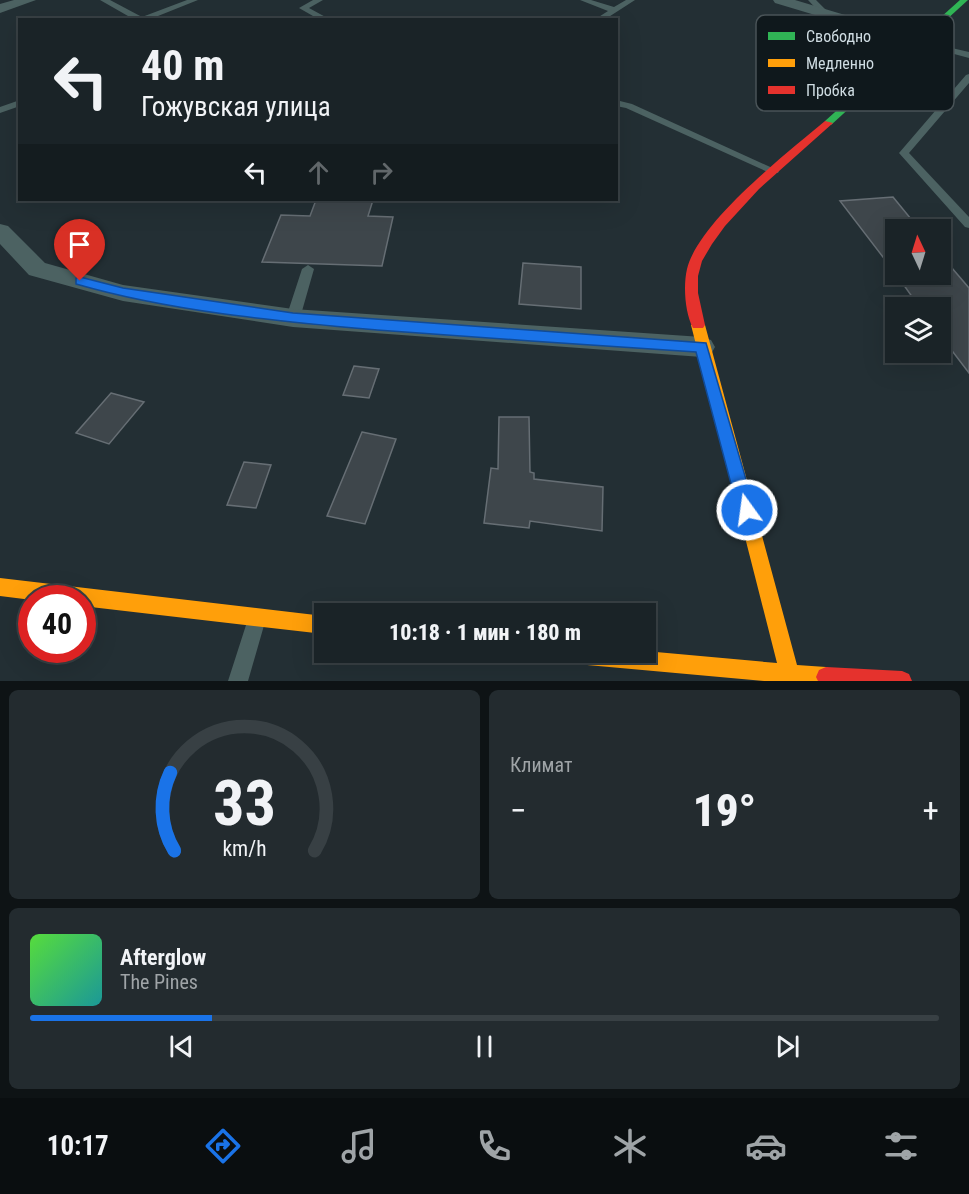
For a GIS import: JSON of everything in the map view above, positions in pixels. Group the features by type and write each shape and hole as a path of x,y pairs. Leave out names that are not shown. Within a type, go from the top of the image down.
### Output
{"street":[{"path":"0,9 29,0"},
{"path":"780,0 834,15"},
{"path":"948,15 964,0"},
{"path":"790,678 702,347 692,294 695,263 718,227 774,171 842,111"},
{"path":"0,231 37,269 123,293 293,318 702,347"},
{"path":"0,587 314,624"},
{"path":"654,663 790,678 902,681"}],"lane":[{"path":"104,0 138,18"},
{"path":"143,18 194,0"},
{"path":"319,0 303,8 323,18"},
{"path":"584,0 614,10"},
{"path":"601,18 631,0"},
{"path":"812,0 824,12"},
{"path":"954,51 969,55"},
{"path":"954,97 966,84"},
{"path":"0,110 18,104"},
{"path":"618,104 629,106 774,171"},
{"path":"942,111 904,153 969,224"},
{"path":"293,318 308,269"},
{"path":"238,681 257,617"}],"building":[{"path":"893,197 911,219 885,219 885,260 840,201"},
{"path":"316,201 373,201 368,216 393,217 382,266 262,262 281,215 310,216"},
{"path":"523,263 581,267 581,309 519,304"},
{"path":"951,267 969,288 969,373 951,349 951,297 912,297 904,285 951,285"},
{"path":"354,366 379,369 369,398 343,395"},
{"path":"111,393 144,402 109,444 76,433"},
{"path":"499,417 529,417 530,472 534,473 534,479 603,487 602,531 530,521 529,528 484,523 491,468 498,469"},
{"path":"362,432 396,439 365,524 327,516"},
{"path":"244,462 271,465 256,508 227,505"}],"traffic: fast":[{"path":"947,15 964,0"},
{"path":"828,123 841,111"}],"traffic: slow":[{"path":"698,325 790,675"},
{"path":"0,587 314,624"},
{"path":"656,661 826,677"}],"traffic: jam":[{"path":"698,325 692,293 692,276 696,261 707,242 755,187 828,123"},
{"path":"826,677 902,681"}],"route":[{"path":"80,281 123,293 293,318 702,347 747,510"}]}
